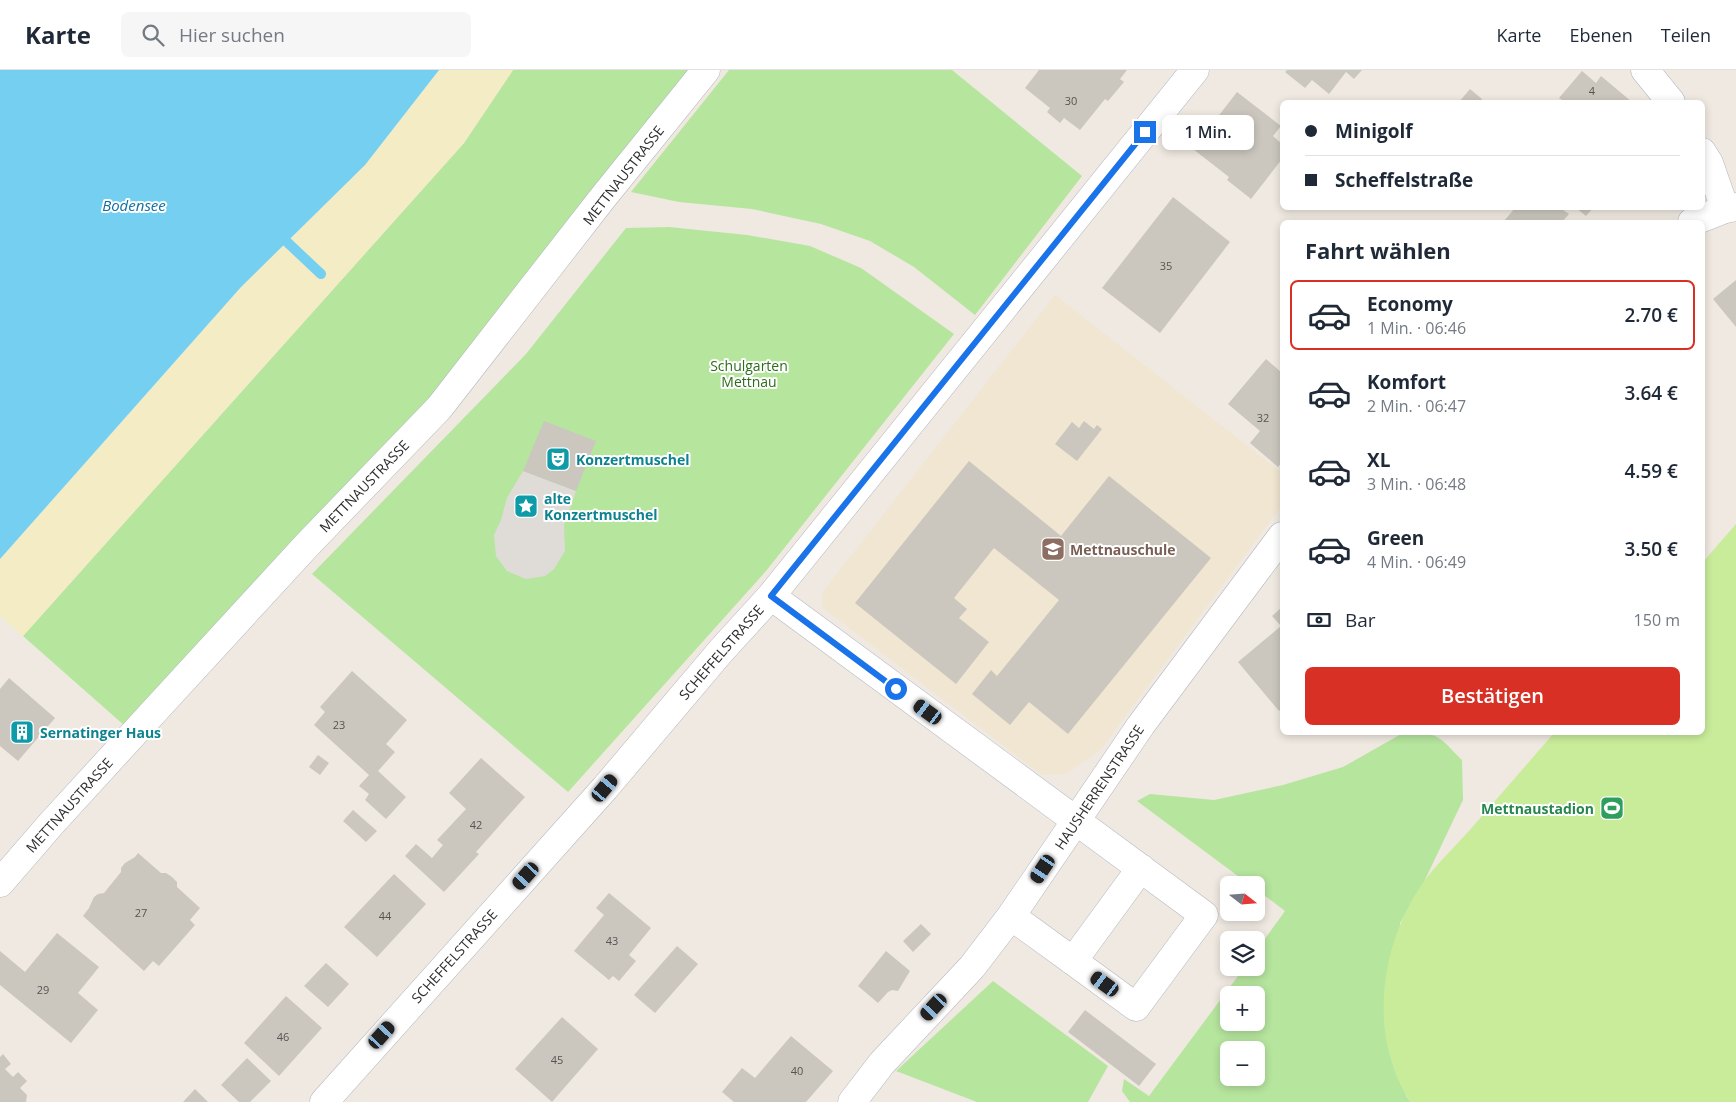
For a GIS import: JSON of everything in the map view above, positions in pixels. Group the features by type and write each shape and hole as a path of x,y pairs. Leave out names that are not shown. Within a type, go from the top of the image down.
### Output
{"street":[{"name":"METTNAUSTRASSE","path":"0,883 51,824 307,545 439,408 601,200 706,70"},
{"name":"SCHEFFELSTRASSE","path":"324,1102 605,788 714,659 771,596 1195,70"},
{"path":"1645,70 1669,100"},
{"path":"1697,220 1730,208 1705,157"},
{"name":"HAUSHERRENSTRASSE","path":"852,1102 882,1064 972,967 1011,916 1140,726 1280,539"},
{"path":"771,596 1204,915 1136,1007 1011,916"},
{"path":"1073,961 1140,868"}],"shaded area":[{"name":"Mettnauschule","path":"1055,295 1280,471 1280,508 1101,749 1066,774 1042,775 823,608 822,593"},
{"path":"523,471 576,491 564,525 565,551 554,569 545,576 526,579 507,571 496,556 494,535 501,520 507,498"}],"green space":[{"path":"513,70 701,70 431,397 125,726 23,636 464,143"},
{"path":"729,70 952,70 1082,176 975,315 914,267 870,241 821,224 752,209 679,202 631,192"},
{"name":"Schulgarten Mettnau","path":"669,227 747,235 810,246 861,268 954,334 766,571 568,792 312,574 526,354 626,228"},
{"name":"Mettnaustadion","path":"1736,524 1736,1102 1411,1102 1397,1078 1388,1050 1385,1032 1384,993 1390,955 1403,918 1412,901 1434,869 1552,735 1705,735 1705,560"},
{"path":"1399,735 1431,735 1437,737 1462,760 1463,800 1423,884 1400,923 1406,1096 1411,1102 1130,1102 1122,1091 1124,1079 1149,1096 1220,1000 1220,1031 1265,1031 1265,986 1231,986 1238,976 1265,976 1265,939 1285,911 1265,896 1265,876 1238,876 1137,801 1150,794 1214,800 1283,785 1343,767"},
{"path":"993,981 1108,1066 1088,1102 977,1102 896,1071"}],"sand":[{"path":"439,70 513,70 464,143 23,636 0,616 0,559 241,287 365,165"}],"water":[{"name":"Bodensee","path":"0,70 439,70 365,165 241,287 0,559"}],"building":[{"path":"1039,70 1127,70 1120,79 1124,82 1108,101 1105,99 1080,130 1064,118 1060,123 1047,112 1050,108 1025,88"},
{"path":"1287,70 1362,70 1354,79 1346,72 1329,94 1312,80 1305,88 1285,72"},
{"path":"1582,71 1596,83 1601,76 1630,100 1562,100 1559,98"},
{"path":"1470,89 1482,99 1481,100 1461,100"},
{"path":"1237,92 1280,125 1273,136 1280,142 1280,162 1251,199 1227,180 1229,177 1193,149 1195,139 1203,136"},
{"path":"1173,197 1230,242 1160,333 1102,288"},
{"path":"1513,210 1563,210 1569,214 1564,220 1505,220"},
{"path":"1578,210 1591,210 1586,216"},
{"path":"1736,280 1736,327 1713,299"},
{"path":"1266,359 1280,371 1280,464 1278,467 1250,443 1260,431 1228,404"},
{"name":"Konzertmuschel","path":"544,421 596,441 576,491 523,471"},
{"path":"1084,421 1094,429 1097,425 1102,429 1077,461 1055,444 1072,422 1079,428"},
{"path":"969,461 1061,536 1109,476 1211,558 1068,734 1029,702 1010,725 972,694 991,670 997,676 1059,600 994,548 954,598 967,609 959,618 989,642 956,684 855,603"},
{"path":"1280,609 1280,625 1272,616"},
{"path":"1280,627 1279,711 1238,662"},
{"path":"352,671 407,720 386,744 395,752 378,771 406,797 386,819 365,800 369,794 359,786 369,775 314,725 325,712 320,707"},
{"name":"Sernatinger Haus","path":"9,678 55,718 18,761 0,746 0,689"},
{"path":"318,755 329,763 320,775 309,767"},
{"path":"481,758 525,797 476,852 479,854 444,892 405,856 416,844 432,858 443,845 437,840 466,809 449,793"},
{"path":"353,810 377,831 366,842 343,821"},
{"path":"138,853 161,873 166,873 172,877 177,882 177,887 200,908 190,920 195,925 159,966 153,961 144,971 83,916 94,897 104,893 121,872 121,868 125,863"},
{"path":"394,874 426,904 377,957 344,927"},
{"path":"609,893 651,928 629,955 636,961 619,981 613,976 609,980 574,951 604,915 596,908"},
{"path":"921,924 931,934 913,952 903,941"},
{"path":"57,933 99,967 78,993 98,1010 71,1043 0,985 0,951 25,972"},
{"path":"677,946 698,964 655,1013 634,995"},
{"path":"886,951 910,971 898,991 892,990 888,992 878,1003 858,986"},
{"path":"326,963 349,984 328,1007 304,986"},
{"path":"286,996 322,1028 279,1076 244,1043"},
{"path":"1085,1010 1156,1064 1139,1086 1068,1032"},
{"path":"562,1017 598,1049 552,1102 515,1069"},
{"path":"791,1036 833,1071 806,1102 734,1102 722,1092 742,1068 755,1078"},
{"path":"3,1054 11,1064 5,1069 13,1077 18,1072 27,1081 20,1088 27,1095 26,1102 0,1102 0,1057"},
{"path":"247,1058 271,1081 250,1102 239,1102 221,1085"},
{"path":"195,1089 208,1102 183,1102"}],"waterway":[{"path":"287,242 321,274"}],"place":[{"name":"Konzertmuschel","path":"558,459"},
{"name":"alte Konzertmuschel","path":"526,506"},
{"name":"Mettnauschule","path":"1053,549"},
{"name":"Sernatinger Haus","path":"22,732"},
{"name":"Mettnaustadion","path":"1612,808"}],"route":[{"path":"896,689 771,596 1145,132"}]}
